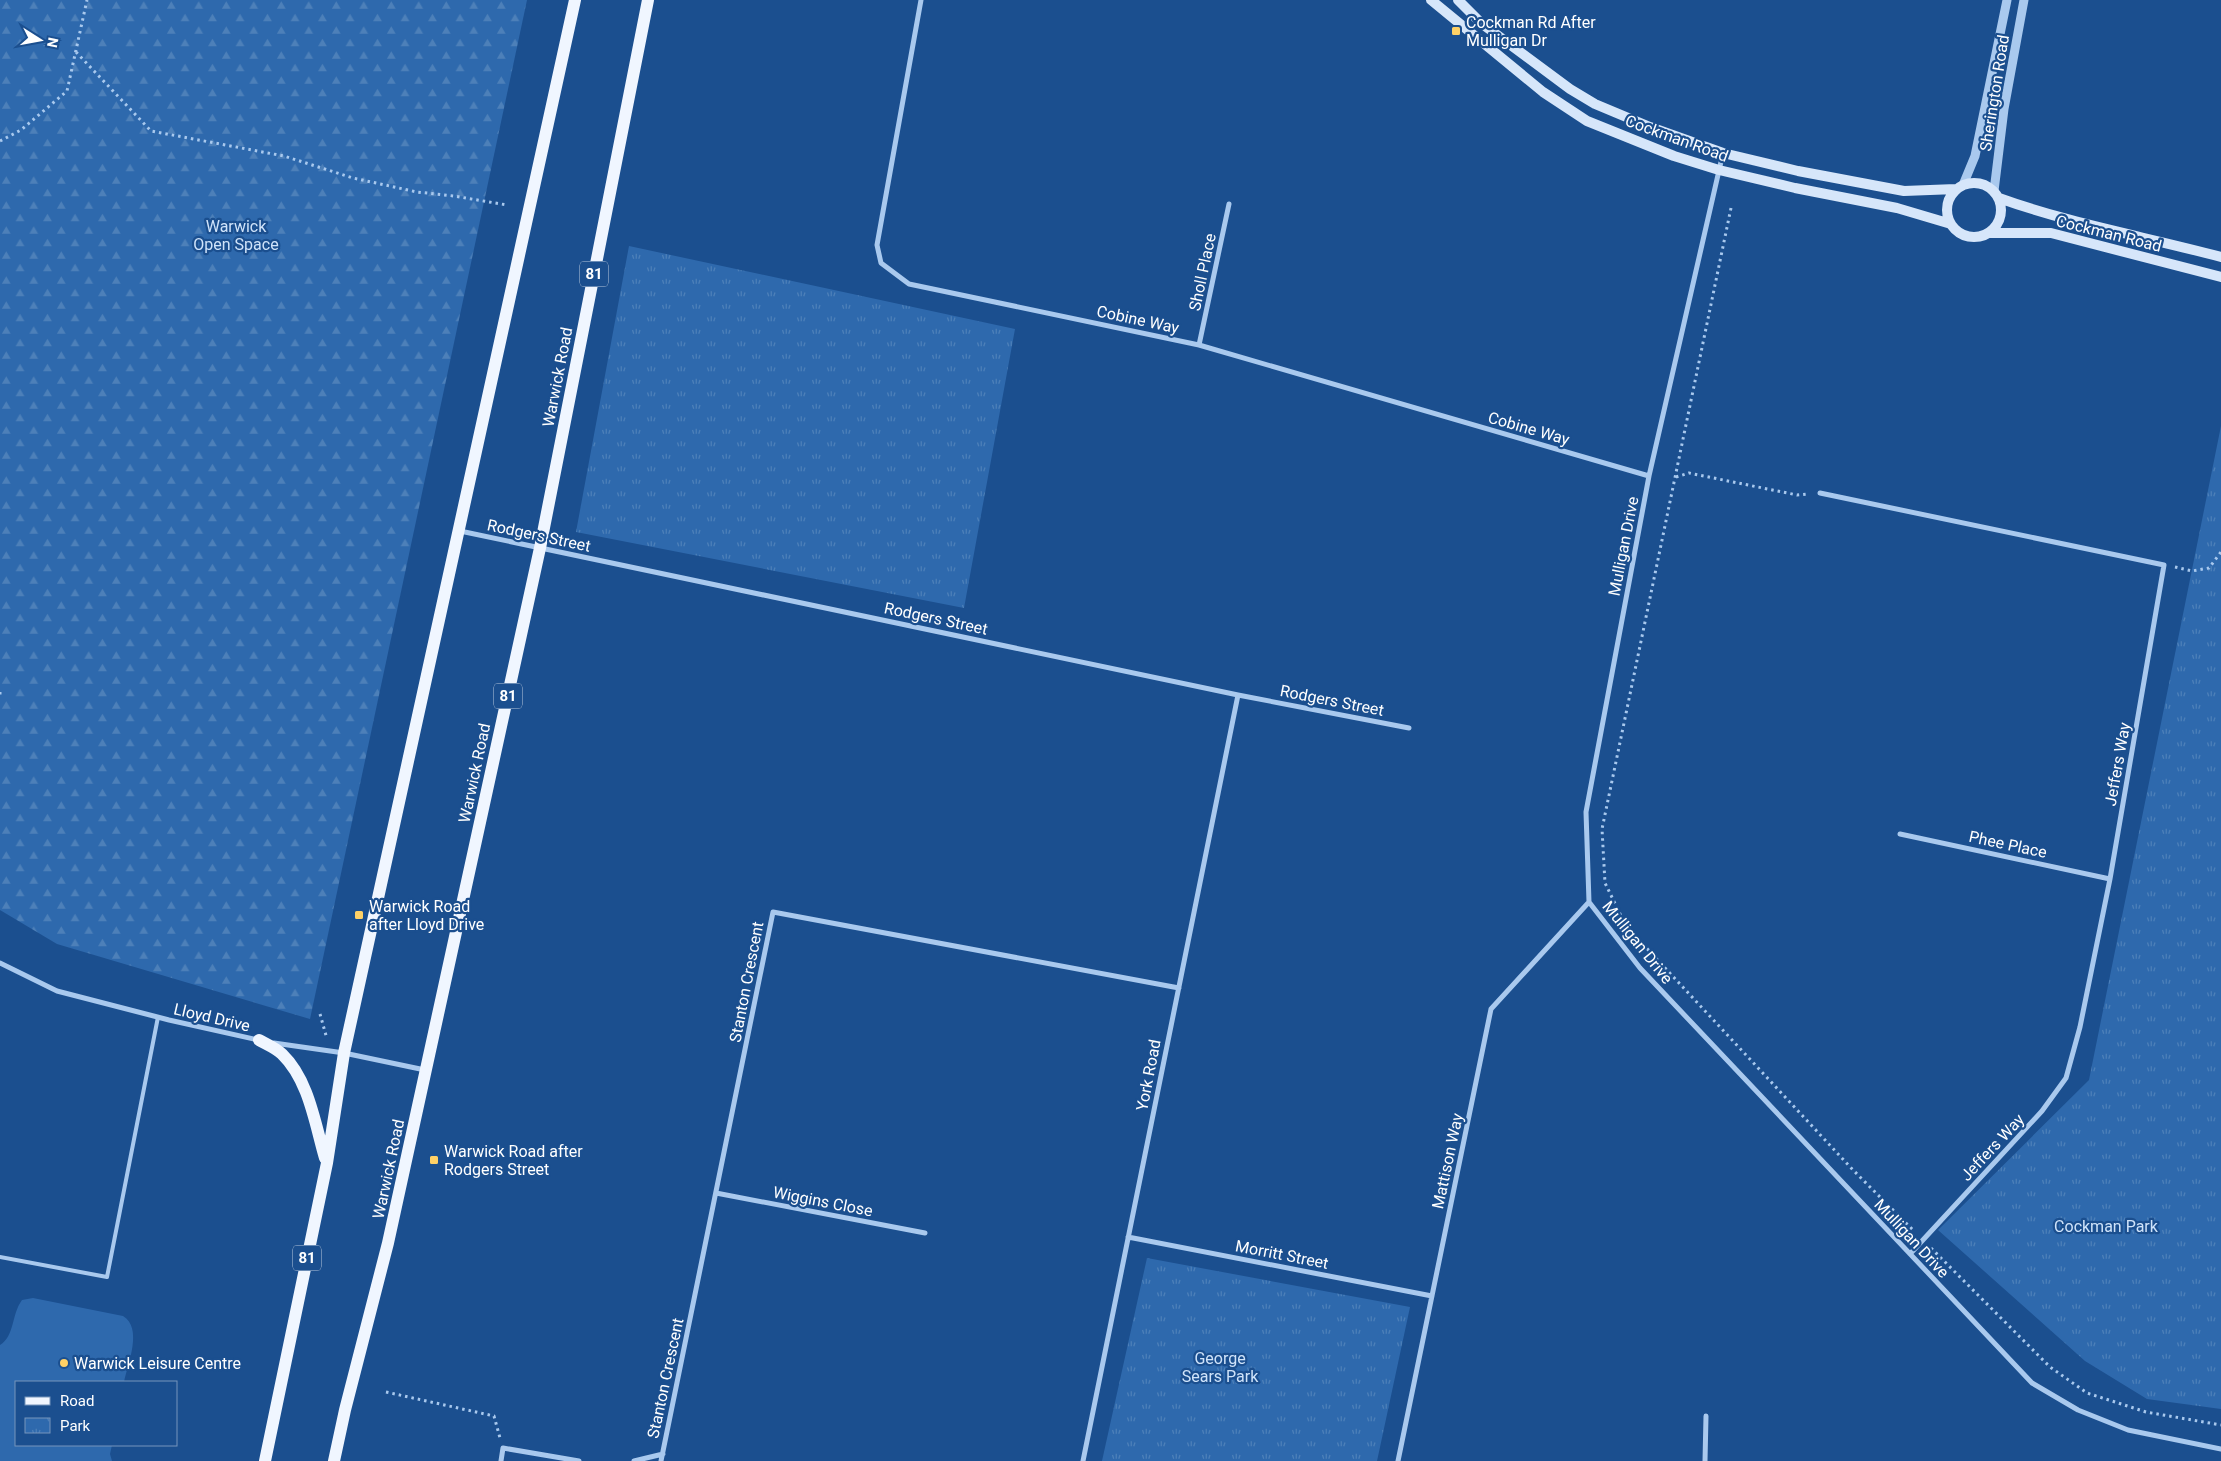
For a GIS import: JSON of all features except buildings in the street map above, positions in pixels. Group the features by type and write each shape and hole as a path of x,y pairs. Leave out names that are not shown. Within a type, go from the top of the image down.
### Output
{"main road":[{"name":"81","path":"265,1461 327,1163 344,1053 457,530 575,0"},
{"name":"Warwick Road","path":"334,1461 345,1410 388,1243 540,548 648,0"},
{"name":"Cockman Road","path":"1431,0 1543,92 1587,121 1674,156 1718,170 1795,188 1897,208 1951,224"},
{"name":"Cockman Road","path":"1458,0 1482,23 1570,89 1596,104 1650,127 1723,153 1798,171 1904,191 1960,187"},
{"path":"1979,183 1996,195 2001,206 2000,218 1997,225 1989,233 1979,237 1968,237 1958,232 1951,224 1948,218 1947,205 1960,187 1979,183"},
{"name":"Cockman Road","path":"1996,195 2077,222 2155,239 2221,257"},
{"name":"Cockman Road","path":"1989,233 2051,233 2221,277"},
{"path":"258,1040 282,1053 296,1072 306,1092 327,1163"}],"street":[{"name":"Cobine Way","path":"921,0 877,245 881,263 909,284 1199,345 1649,476"},
{"name":"Sherington Road","path":"1960,187 1975,156 2007,0"},
{"name":"Sherington Road","path":"1996,195 2004,109 2024,0"},
{"name":"Mulligan Drive","path":"1723,153 1649,476 1586,812 1589,902 1640,968 2032,1383 2078,1410 2128,1430 2221,1449"},
{"name":"Sholl Place","path":"1199,345 1229,204"},
{"path":"1820,493 2164,565"},
{"name":"Rodgers Street","path":"457,530 1238,695 1410,728"},
{"name":"Jeffers Way","path":"1910,1254 2042,1111 2066,1078 2080,1027 2110,879 2164,565"},
{"name":"York Road","path":"1083,1461 1238,695"},
{"name":"Phee Place","path":"1900,834 2110,879"},
{"name":"Mattison Way","path":"1398,1461 1492,1009 1589,902"},
{"name":"Stanton Crescent","path":"661,1461 773,912 1179,988"},
{"name":"Lloyd Drive","path":"0,963 57,991 158,1017 258,1040 344,1053 426,1070"},
{"name":"Wiggins Close","path":"716,1192 925,1233"},
{"name":"Morritt Street","path":"1128,1237 1432,1296"},
{"path":"1705,1461 1706,1416"},
{"path":"501,1461 503,1448 579,1461"},
{"path":"634,1461 663,1454"}],"lane":[{"path":"0,1257 107,1277 158,1017"}],"path":[{"path":"0,141 21,130 67,91 87,0"},
{"path":"76,52 151,131 284,156 353,178 417,192 507,205"},
{"path":"1731,208 1602,829 1606,883 1626,926 1853,1170 2050,1367 2087,1393 2146,1412 2221,1425"},
{"path":"1676,477 1689,473 1796,495 1820,493"},
{"path":"2164,565 2192,570 2209,568 2221,552"},
{"path":"0,692 0,697"},
{"path":"386,1392 494,1416 503,1448"}],"green space":[{"name":"Warwick Open Space","path":"0,0 527,0 310,1019 57,944 0,910"},
{"path":"629,246 1015,329 964,608 576,532"},
{"name":"Cockman Park","path":"2221,426 2221,1409 2147,1399 2085,1361 1938,1230 2089,1080"},
{"name":"George Sears Park","path":"1147,1258 1410,1307 1377,1461 1102,1461"},
{"name":"Warwick Leisure Centre","path":"33,1298 123,1316 129,1322 132,1329 133,1346 124,1381 15,1381 15,1446 112,1446 110,1454 112,1461 0,1461 0,1345 11,1331 16,1312 22,1300"}],"place":[{"name":"Cockman Rd After Mulligan Dr","path":"1456,31"},
{"name":"Warwick Road after Lloyd Drive","path":"359,915"},
{"name":"Warwick Road after Rodgers Street","path":"434,1160"},
{"name":"Warwick Leisure Centre","path":"64,1363"}]}
